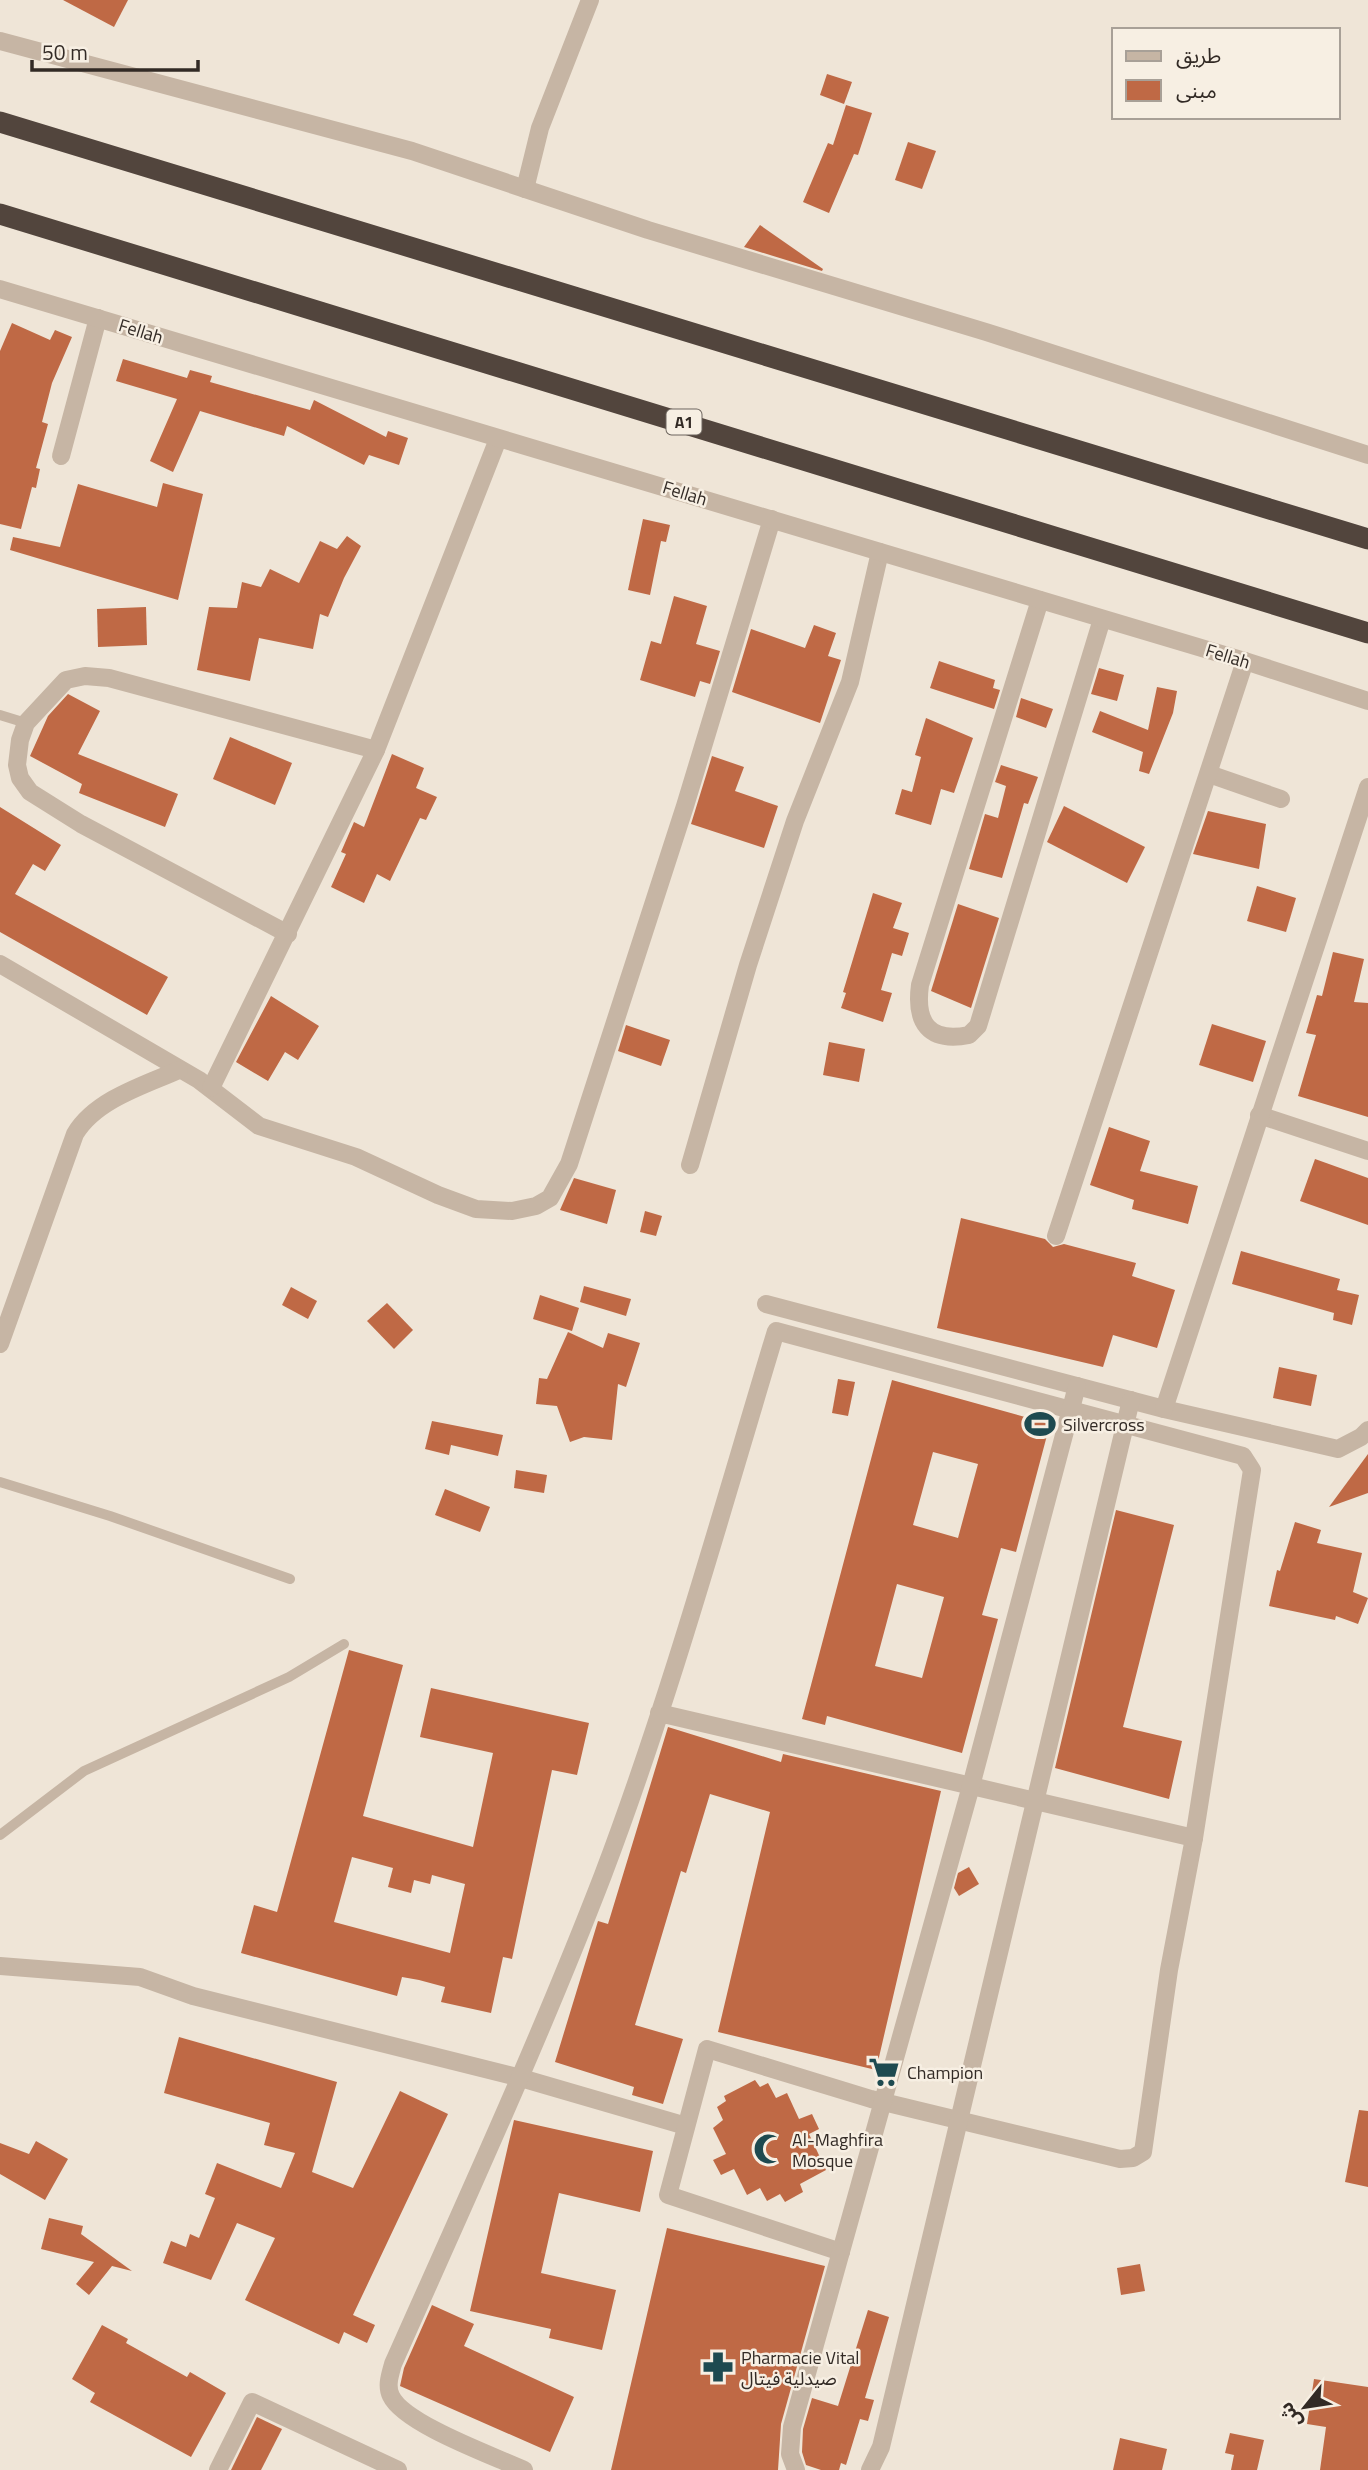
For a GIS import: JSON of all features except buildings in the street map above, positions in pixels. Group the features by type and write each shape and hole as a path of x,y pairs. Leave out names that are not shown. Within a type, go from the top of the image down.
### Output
{"highway":[{"path":"0,122 1368,539"},
{"name":"A1","path":"0,214 1368,633"}],"street":[{"path":"525,189 540,128 590,0"},
{"path":"0,41 349,133 648,230 986,332 1368,455"},
{"name":"Fellah","path":"0,289 1245,661 1368,701"},
{"path":"61,456 98,318"},
{"path":"211,1088 376,750 498,439"},
{"path":"0,964 211,1088 259,1126 356,1157 438,1195 476,1209 512,1211 536,1206 550,1198 569,1164 685,806 772,519"},
{"path":"690,1165 748,965 791,834 850,682 880,552"},
{"path":"1040,600 920,985 919,1017 927,1028 942,1035 969,1035 978,1026 1102,618"},
{"path":"1056,1236 1245,661"},
{"path":"288,934 81,824 30,792 20,778 17,765 20,740 26,723 65,680 85,676 109,678 376,750"},
{"path":"1209,774 1281,799"},
{"path":"1164,1409 1368,787"},
{"path":"0,1344 75,1134 83,1121 116,1100 178,1070"},
{"path":"1259,1115 1368,1151"},
{"path":"766,1304 1164,1409 1338,1449 1361,1437 1368,1430"},
{"path":"524,2470 412,2417 391,2397 388,2386 393,2364 521,2078 603,1874 659,1713 776,1331 1243,1456 1252,1470 1194,1838 1168,1970 1143,2152 1133,2158 1120,2159 959,2121 707,2049 668,2196 841,2252"},
{"path":"796,2470 790,2454 792,2427 971,1786 1077,1386"},
{"path":"870,2470 881,2447 1131,1400"},
{"path":"659,1713 1194,1838"},
{"path":"0,1966 140,1977 193,1996 521,2078 686,2126"},
{"path":"218,2470 252,2402 398,2470"}],"lane":[{"path":"0,715 26,723"},
{"path":"0,1482 110,1516 289,1579"},
{"path":"0,1835 84,1772 289,1677 344,1644"}],"place":[{"name":"Silvercross","path":"1040,1424"},
{"name":"Champion","path":"884,2072"},
{"name":"Al-Maghfira Mosque","path":"769,2149"},
{"name":"Pharmacie Vital صيدلية فيتال","path":"718,2367"}]}
